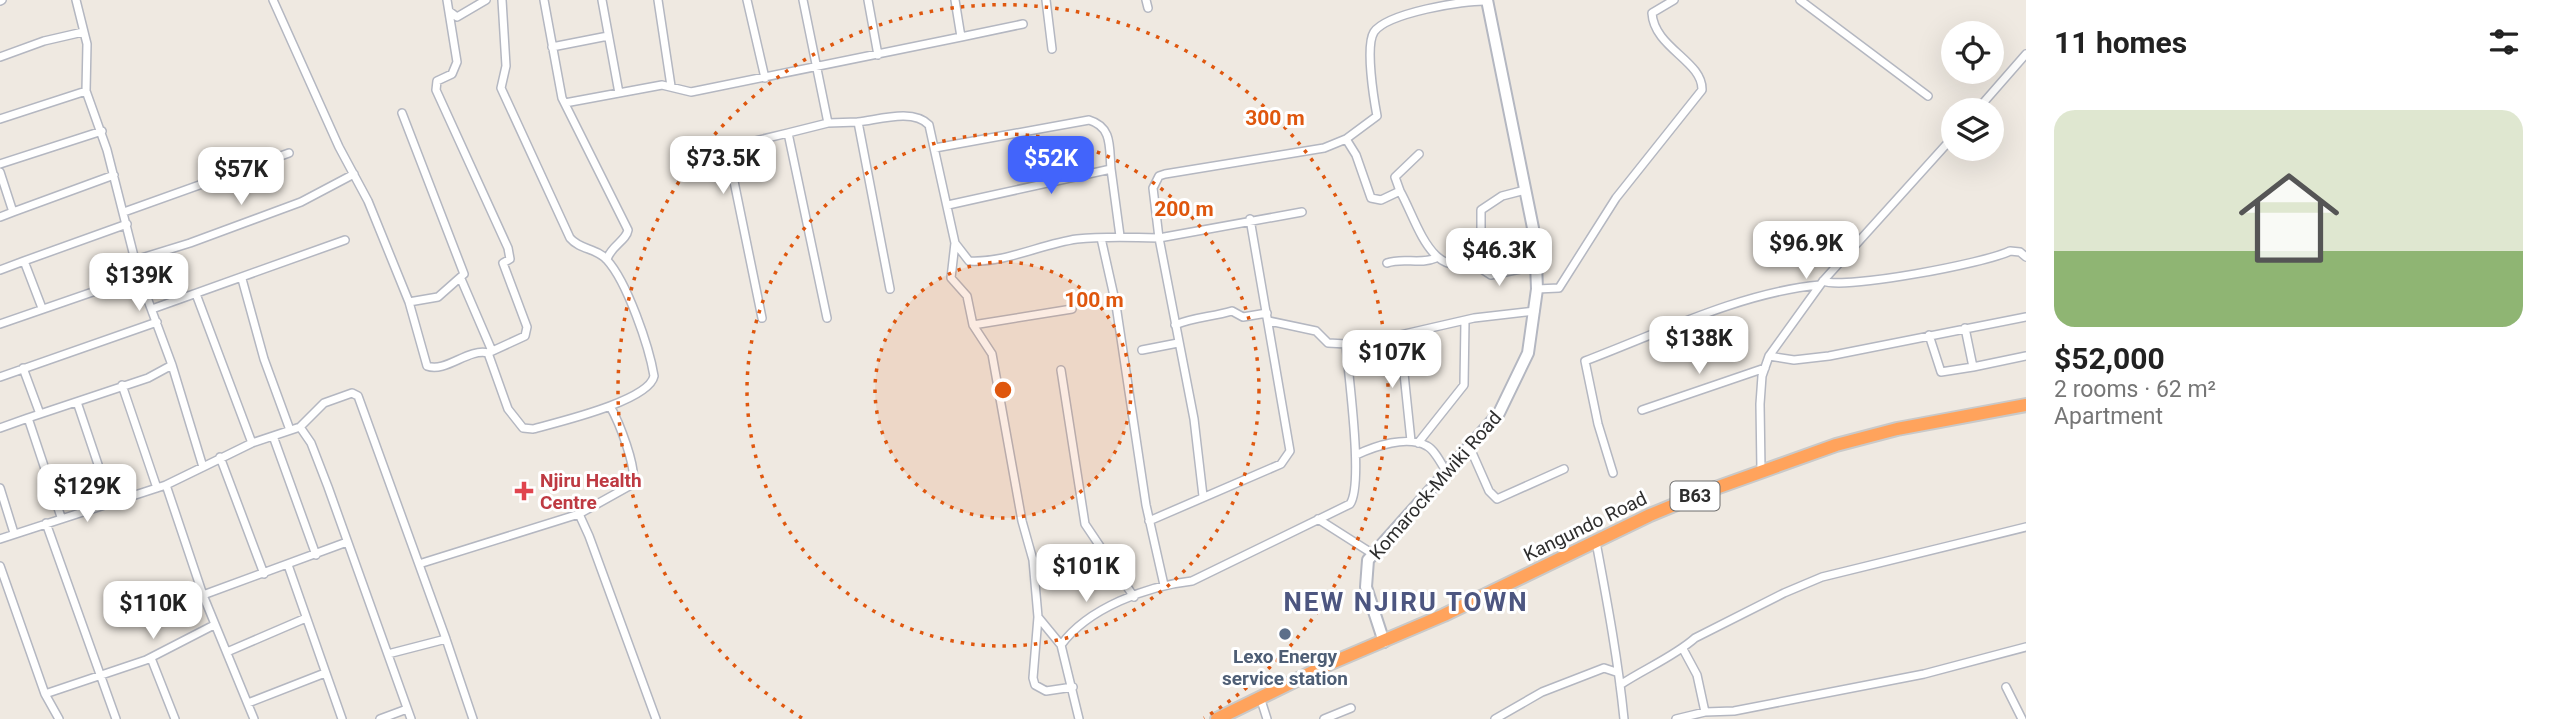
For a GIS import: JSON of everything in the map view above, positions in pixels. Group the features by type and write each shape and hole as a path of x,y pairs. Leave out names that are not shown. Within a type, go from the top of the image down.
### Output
{"highway":[{"name":"Kangundo Road","path":"1217,719 1650,515 1761,470 1897,429 2026,405"}],"main road":[{"name":"Komarock-Mwiki Road","path":"1384,642 1366,587 1366,566 1373,554 1499,413 1528,353 1535,311 1535,237 1487,1"}],"street":[{"path":"76,0 87,44 86,91 102,131 139,276 172,365 203,467"},
{"path":"274,0 368,201 408,302 428,367 479,352 490,352 525,336 527,327 503,264 510,259 508,248 436,90 437,81 452,74 457,62 447,0"},
{"path":"449,10 457,17 486,0"},
{"path":"402,113 463,270 461,279 490,352 508,409 523,428 533,429 610,406 652,384 654,376 624,286 607,259 578,246 570,238 501,88 506,66 502,0"},
{"path":"544,0 565,103 628,230 627,235 610,249 607,259"},
{"path":"602,0 619,93"},
{"path":"658,0 671,86"},
{"path":"747,0 765,78"},
{"path":"803,0 828,123"},
{"path":"868,0 878,55"},
{"path":"955,0 961,37"},
{"path":"1046,0 1052,49"},
{"path":"1537,289 1559,288 1568,278 1579,253 1616,198 1702,90 1698,76 1663,42 1655,26 1652,13 1674,0"},
{"path":"1800,0 1928,96"},
{"path":"1203,496 1194,419 1159,237 1153,188 1159,176 1324,148 1346,139 1377,116 1370,42 1381,26 1440,6 1487,1"},
{"path":"565,103 671,86 691,92 1023,24"},
{"path":"0,57 44,41 83,32"},
{"path":"552,47 608,36"},
{"path":"1988,98 2026,54"},
{"path":"0,120 86,91"},
{"path":"762,318 728,152 734,146 828,123 916,117 929,125 955,243 951,278 967,296 973,325 992,354 1022,522 1032,560 1038,617 1033,678 1035,685 1046,691 1073,687"},
{"path":"935,148 1062,122 1090,120 1100,123 1107,131 1121,236"},
{"path":"858,122 890,289"},
{"path":"0,164 102,131"},
{"path":"788,133 827,318"},
{"path":"1346,139 1356,155 1371,198 1381,200 1400,191"},
{"path":"1761,470 1760,404 1769,356 1822,283 1941,150"},
{"path":"124,212 289,153"},
{"path":"1419,154 1395,177 1436,258"},
{"path":"948,205 1111,169"},
{"path":"0,172 13,212"},
{"path":"135,260 302,202 354,174"},
{"path":"0,217 114,175"},
{"path":"1471,262 1481,254 1481,210 1502,196 1525,190"},
{"path":"955,243 969,261 978,261 1075,240 1121,236 1159,237 1302,212"},
{"path":"1149,521 1281,464 1288,458 1290,451 1250,219"},
{"path":"0,270 127,225"},
{"path":"1101,238 1116,305 1149,521 1164,585"},
{"path":"152,309 345,240"},
{"path":"1613,473 1598,424 1585,361 1744,300 1795,287 1822,283 1844,284 1937,270 2010,251 2020,252 2026,257"},
{"path":"1387,263 1436,258 1447,263 1471,262 1491,275 1536,266"},
{"path":"24,261 42,308"},
{"path":"0,324 139,276"},
{"path":"242,279 264,359 290,430"},
{"path":"408,302 438,297 461,279"},
{"path":"197,294 252,443"},
{"path":"973,325 1072,309"},
{"path":"1175,325 1192,317 1218,316 1232,311 1243,317 1268,317 1316,331 1328,343 1346,344 1367,336 1400,335 1465,321 1535,311"},
{"path":"1769,356 1794,360 1829,356 1929,334 2026,317"},
{"path":"1414,442 1464,385 1465,321"},
{"path":"0,377 157,322"},
{"path":"1965,328 1973,367"},
{"path":"1929,334 1941,372 2026,356"},
{"path":"1400,335 1414,442"},
{"path":"1142,350 1178,343"},
{"path":"1061,645 1083,621 1164,585 1192,581 1352,501 1356,455 1346,344"},
{"path":"0,428 148,378 172,365"},
{"path":"23,368 40,414"},
{"path":"1642,410 1765,368"},
{"path":"1061,370 1085,524 1134,597"},
{"path":"122,385 158,488"},
{"path":"0,539 166,485 252,443 300,427 319,408 336,397 352,393 358,396 473,719"},
{"path":"77,402 111,503"},
{"path":"419,564 579,514 633,484 634,475 621,431 610,406"},
{"path":"28,418 61,517"},
{"path":"300,427 320,464 411,719"},
{"path":"273,436 316,555"},
{"path":"1356,455 1368,449 1414,442 1429,446 1447,473"},
{"path":"1470,448 1489,491 1497,499 1564,469"},
{"path":"220,457 264,574"},
{"path":"166,485 214,625 254,719"},
{"path":"0,488 14,533"},
{"path":"579,514 656,719"},
{"path":"1318,519 1373,554"},
{"path":"46,523 116,719"},
{"path":"1620,685 1651,664 1683,649 1702,634 1822,577 2026,527"},
{"path":"203,595 347,542"},
{"path":"1596,542 1615,645 1616,672 1624,719"},
{"path":"288,565 342,719"},
{"path":"0,566 45,694 58,719"},
{"path":"1038,617 1061,645 1079,719"},
{"path":"227,652 306,618"},
{"path":"45,694 151,658 214,625"},
{"path":"388,654 446,639"},
{"path":"1676,719 1705,712 1734,711 1924,674 2026,647"},
{"path":"1683,649 1697,675 1705,712"},
{"path":"151,658 175,719"},
{"path":"1495,719 1550,688 1604,668 1616,672"},
{"path":"248,703 326,673"},
{"path":"2006,687 2022,719"},
{"path":"1261,700 1267,719"},
{"path":"1324,719 1351,708"},
{"path":"380,719 407,709"}],"place":[{"name":"Njiru Health Centre","path":"524,491"},
{"name":"Lexo Energy service station","path":"1285,634"}],"district":[{"name":"NEW NJIRU TOWN","path":"1406,602"}]}
